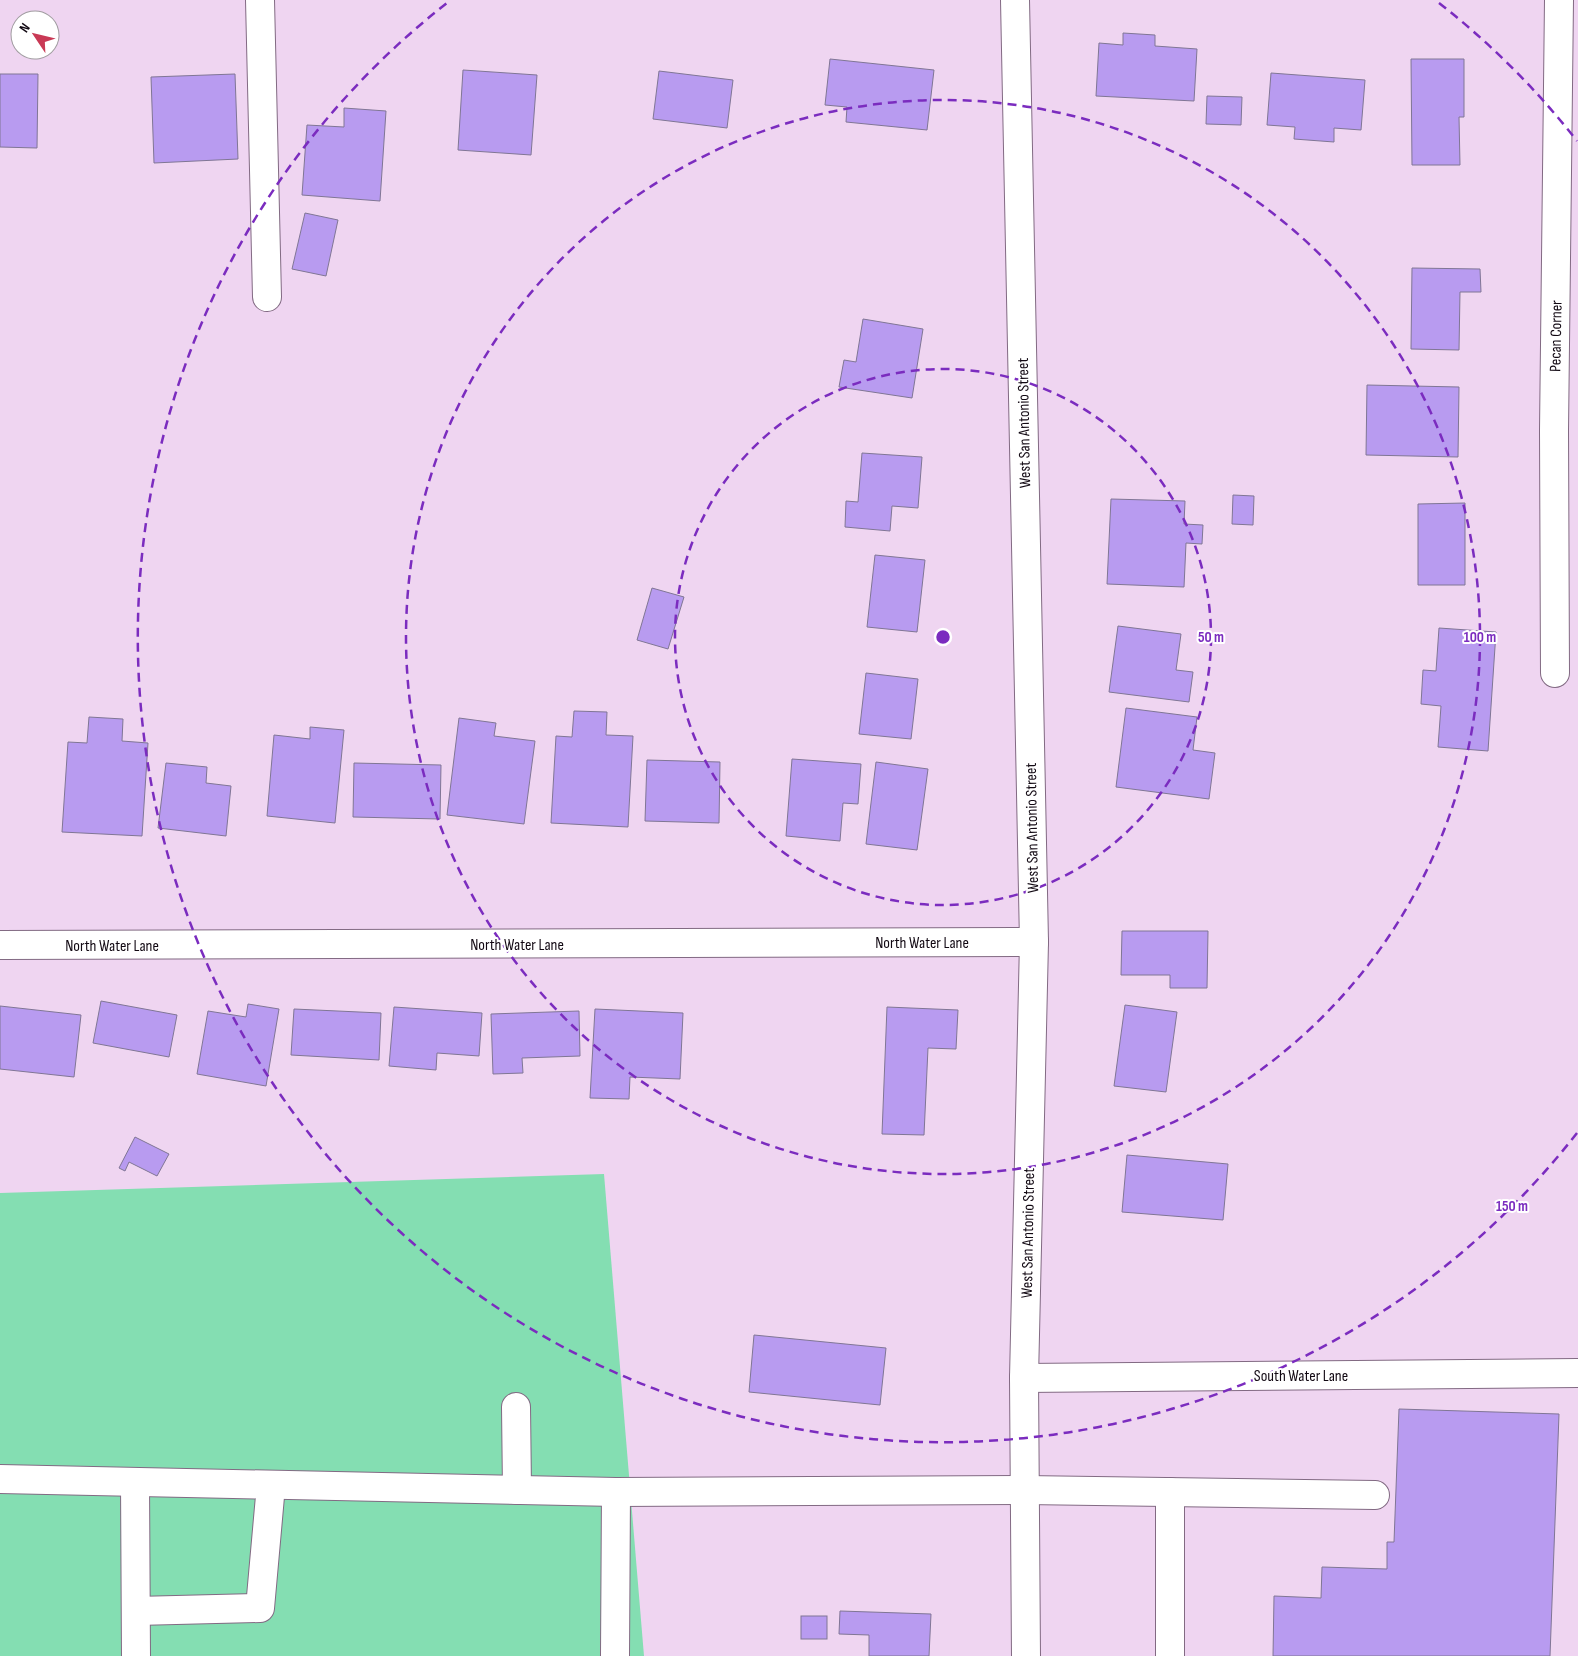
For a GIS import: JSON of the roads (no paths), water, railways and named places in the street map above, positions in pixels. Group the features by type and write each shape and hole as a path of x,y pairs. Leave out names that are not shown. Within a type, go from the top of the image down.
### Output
{"street":[{"path":"260,0 267,297"},
{"name":"West San Antonio Street","path":"1014,0 1034,942 1024,1378 1026,1656"},
{"name":"Pecan Corner","path":"1555,672 1566,430 1559,0"},
{"name":"North Water Lane","path":"0,945 1034,942"},
{"name":"South Water Lane","path":"1024,1378 1578,1373"},
{"path":"516,1407 517,1490"},
{"path":"0,1480 616,1492 1025,1490 1375,1495"},
{"path":"134,1482 136,1656"},
{"path":"136,1611 260,1608 271,1485"},
{"path":"615,1656 616,1492"},
{"path":"1170,1492 1170,1656"}]}
